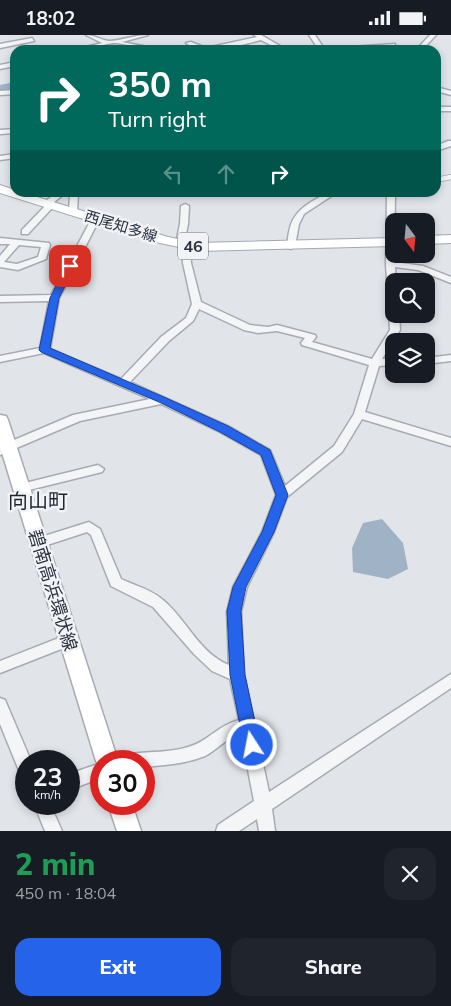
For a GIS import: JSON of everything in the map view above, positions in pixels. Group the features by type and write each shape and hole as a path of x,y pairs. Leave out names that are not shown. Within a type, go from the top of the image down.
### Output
{"main road":[{"name":"西尾知多線","path":"24,197 183,244 213,248 385,242"},
{"path":"435,240 451,239"},
{"name":"碧南高浜環状線","path":"1,424 4,449 21,488 104,750"},
{"path":"123,815 128,831"}],"street":[{"path":"89,35 110,43 124,45"},
{"path":"101,45 145,35"},
{"path":"424,45 433,35"},
{"path":"225,45 259,36 275,45"},
{"path":"0,38 11,44"},
{"path":"0,46 32,40"},
{"path":"189,43 194,45"},
{"path":"25,232 57,197"},
{"path":"73,212 74,197"},
{"path":"291,246 293,223 299,213 325,197"},
{"path":"391,197 391,213"},
{"path":"124,383 165,339 190,319 197,304 183,244 185,206"},
{"path":"44,350 54,298 96,218"},
{"path":"0,241 46,245 42,259 18,267 0,263 16,243"},
{"path":"391,273 390,264 420,268 451,280"},
{"path":"0,299 54,298"},
{"path":"197,304 233,321 237,325 267,332 277,328 285,330 311,337 306,343 375,363 385,363"},
{"path":"267,831 238,675 234,611 240,587 268,532 282,495 338,449 359,414 375,363 395,330 395,323"},
{"path":"0,359 44,350 124,383 224,429 266,453 282,495"},
{"path":"435,360 451,358"},
{"path":"4,449 77,418 162,400"},
{"path":"359,414 451,442"},
{"path":"21,488 98,469"},
{"path":"38,543 89,527 96,532 116,583 158,603 216,667 238,675"},
{"path":"0,667 69,640"},
{"path":"224,831 263,803 451,680"},
{"path":"0,705 19,750"},
{"path":"155,759 180,756 201,750 233,727 248,726"},
{"path":"47,815 54,831"}],"water":[{"path":"382,519 403,543 408,569 388,579 353,572 352,548 363,523"}],"waterway":[{"path":"0,89 10,87"}],"district":[{"name":"向山町","path":"38,500"}],"route":[{"path":"70,266 54,298 44,350 162,400 224,429 266,453 282,495 268,532 240,587 234,611 238,675 252,745"}]}
